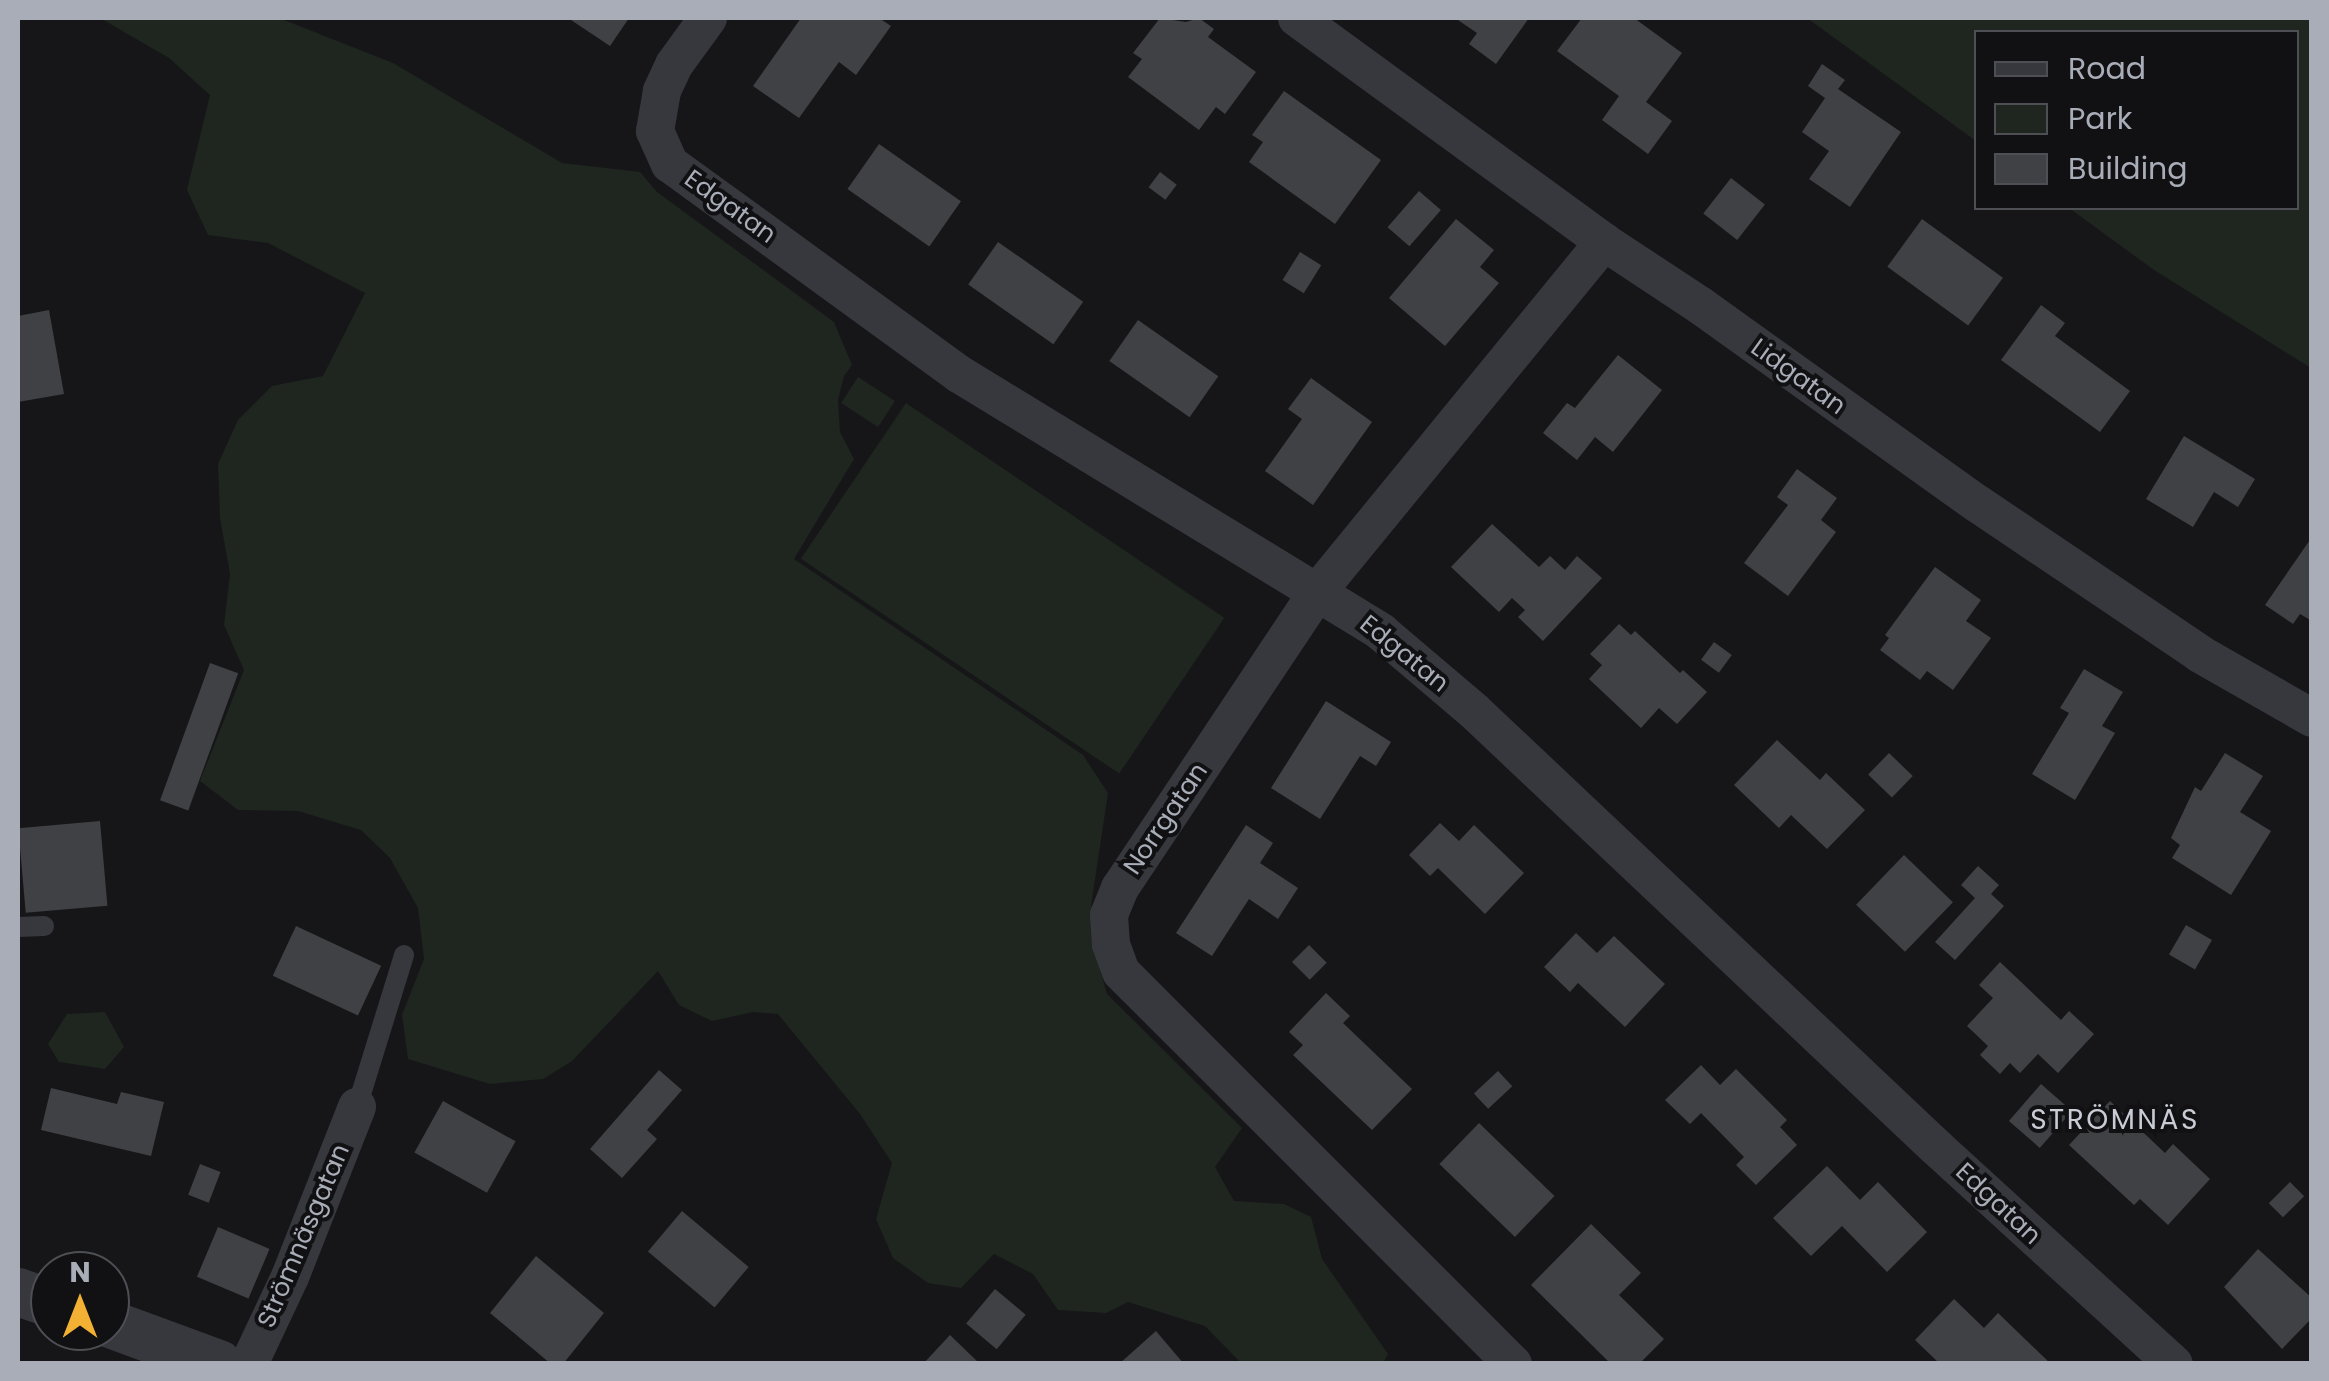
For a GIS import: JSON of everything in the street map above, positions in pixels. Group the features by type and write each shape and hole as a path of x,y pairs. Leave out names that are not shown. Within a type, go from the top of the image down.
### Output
{"street":[{"name":"Edgatan","path":"708,18 674,65 662,91 655,131 670,164 959,374 1319,590 1381,632 1474,711 2174,1364"},
{"name":"Lidgatan","path":"1297,18 1604,242 2200,654 2312,718"},
{"name":"Norrgatan","path":"1513,1364 1121,972 1110,944 1109,915 1120,888 1319,590 1604,242"},
{"name":"Strömnäsgatan","path":"248,1364 290,1278 358,1107"},
{"path":"130,1331 219,1364"}],"lane":[{"path":"18,927 44,926"},
{"path":"358,1107 404,954"}],"green space":[{"path":"100,18 279,18 393,63 562,163 640,172 657,192 834,322 852,365 844,376 838,400 840,432 854,459 794,559 1083,755 1108,793 1091,906 1095,952 1107,994 1242,1128 1215,1167 1234,1201 1284,1204 1311,1217 1322,1259 1388,1354 1383,1363 1241,1363 1205,1326 1128,1302 1106,1313 1058,1310 1033,1274 994,1254 961,1288 928,1283 893,1258 876,1219 892,1163 860,1114 778,1014 753,1012 712,1021 679,1005 658,971 572,1061 543,1079 490,1084 408,1059 402,1015 424,959 418,908 390,858 361,830 298,811 238,810 200,781 244,670 224,625 230,574 220,518 218,464 238,420 272,386 323,376 365,293 268,243 208,235 187,190 210,95 169,58"},
{"path":"1807,18 2311,18 2311,368 2154,270 2072,210 2299,210 2299,30 1974,30 1974,140"},
{"path":"858,377 895,401 878,427 841,403"},
{"path":"906,403 1224,618 1119,774 801,559"},
{"path":"105,1012 124,1047 105,1069 59,1062 48,1044 67,1014"}],"building":[{"path":"568,18 629,18 610,46"},
{"path":"801,18 879,18 891,26 856,75 839,62 799,118 753,86"},
{"path":"1160,18 1186,22 1199,18 1214,29 1208,37 1256,72 1225,114 1216,107 1199,130 1128,77 1142,59 1133,53"},
{"path":"1455,18 1529,18 1496,64 1469,44 1477,33"},
{"path":"1582,18 1634,18 1682,53 1646,102 1672,121 1648,154 1602,120 1619,96 1557,51"},
{"path":"1822,64 1845,80 1838,89 1901,132 1850,207 1809,179 1829,151 1802,132 1825,98 1808,86"},
{"path":"1284,91 1381,160 1335,224 1249,162 1263,142 1252,135"},
{"path":"879,144 961,201 929,246 847,189"},
{"path":"1160,172 1177,185 1165,200 1149,187"},
{"path":"1731,178 1765,204 1737,240 1703,213"},
{"path":"1419,191 1441,210 1409,246 1388,227"},
{"path":"1456,219 1494,250 1480,267 1499,283 1445,346 1389,298"},
{"path":"1922,219 2003,278 1968,326 1887,267"},
{"path":"998,242 1083,302 1053,344 968,285"},
{"path":"1300,252 1321,265 1304,293 1283,280"},
{"path":"2041,305 2065,323 2055,336 2130,391 2100,432 2001,360"},
{"path":"49,310 64,394 18,402 18,316"},
{"path":"1138,320 1218,376 1190,417 1109,361"},
{"path":"1618,355 1662,390 1613,452 1595,437 1577,460 1543,433 1567,403 1575,408"},
{"path":"1311,378 1372,422 1313,505 1265,471 1302,419 1288,409"},
{"path":"2184,436 2255,479 2238,507 2214,492 2193,527 2146,499"},
{"path":"1797,469 1837,498 1821,520 1836,532 1788,596 1744,563 1788,505 1777,497"},
{"path":"1492,524 1539,567 1550,556 1565,570 1577,556 1602,578 1543,641 1518,617 1525,610 1512,598 1499,612 1451,567"},
{"path":"2312,537 2312,621 2300,614 2293,624 2265,605"},
{"path":"1935,567 1981,600 1966,621 1991,638 1953,690 1927,671 1920,680 1880,650 1889,638 1885,635"},
{"path":"1619,624 1631,635 1635,631 1707,692 1677,724 1659,708 1641,728 1589,679 1602,665 1590,654"},
{"path":"1714,642 1732,655 1719,673 1701,660"},
{"path":"210,663 238,673 188,810 160,800"},
{"path":"2084,669 2123,692 2102,726 2115,733 2075,800 2032,774 2069,713 2060,708"},
{"path":"1326,701 1391,742 1376,766 1360,756 1320,819 1271,788"},
{"path":"1777,740 1820,780 1826,773 1865,810 1827,849 1791,815 1779,828 1734,785"},
{"path":"1889,753 1913,776 1892,798 1868,775"},
{"path":"2225,753 2263,776 2240,812 2271,831 2231,895 2172,858 2180,845 2171,838 2195,787 2201,791"},
{"path":"100,821 107,906 26,913 18,828"},
{"path":"1440,823 1459,841 1474,825 1524,873 1485,914 1438,868 1430,876 1409,855"},
{"path":"1246,825 1273,843 1260,863 1298,888 1278,919 1249,899 1212,956 1176,933"},
{"path":"1904,855 1953,902 1905,952 1856,905"},
{"path":"1978,866 1999,885 1991,894 2004,906 1955,960 1935,942 1975,898 1961,885"},
{"path":"2186,925 2212,940 2195,969 2169,954"},
{"path":"296,926 381,966 358,1016 273,976"},
{"path":"1576,933 1597,953 1614,936 1665,984 1625,1027 1578,983 1570,992 1544,967"},
{"path":"1309,945 1327,963 1310,980 1292,962"},
{"path":"2000,962 2061,1020 2069,1011 2094,1034 2058,1073 2038,1054 2020,1073 2010,1063 2000,1074 1980,1055 1988,1046 1967,1026 1993,998 1979,985"},
{"path":"1326,993 1350,1016 1343,1023 1412,1089 1372,1130 1293,1055 1303,1045 1289,1032"},
{"path":"1701,1065 1720,1085 1736,1069 1787,1120 1780,1127 1797,1145 1756,1185 1736,1165 1744,1157 1701,1113 1690,1124 1665,1100"},
{"path":"659,1070 682,1090 647,1130 657,1139 622,1178 590,1149"},
{"path":"1498,1071 1512,1086 1488,1109 1474,1094"},
{"path":"2041,1084 2072,1111 2040,1148 2009,1121"},
{"path":"51,1088 117,1104 121,1092 164,1102 151,1156 41,1130"},
{"path":"443,1101 516,1141 487,1193 414,1153"},
{"path":"2110,1101 2165,1153 2173,1144 2210,1179 2168,1225 2140,1199 2134,1205 2069,1145"},
{"path":"1479,1123 1555,1196 1515,1237 1439,1164"},
{"path":"200,1164 221,1172 209,1203 188,1195"},
{"path":"1827,1166 1860,1200 1878,1182 1927,1232 1887,1272 1842,1226 1811,1256 1773,1218"},
{"path":"2290,1182 2304,1196 2283,1217 2269,1203"},
{"path":"682,1211 749,1267 715,1308 648,1252"},
{"path":"1591,1224 1641,1273 1619,1295 1664,1339 1639,1364 1611,1364 1531,1285"},
{"path":"218,1227 270,1249 248,1299 197,1277"},
{"path":"2258,1249 2312,1298 2312,1318 2282,1349 2224,1287"},
{"path":"536,1256 604,1313 563,1364 551,1364 490,1313"},
{"path":"995,1289 1026,1315 997,1349 966,1323"},
{"path":"1954,1299 1984,1328 1998,1313 2051,1364 1940,1364 1915,1340"},
{"path":"1156,1331 1184,1364 1119,1364"},
{"path":"950,1335 980,1364 923,1364"}],"district":[{"name":"STRÖMNÄS","path":"2115,1120"}]}
